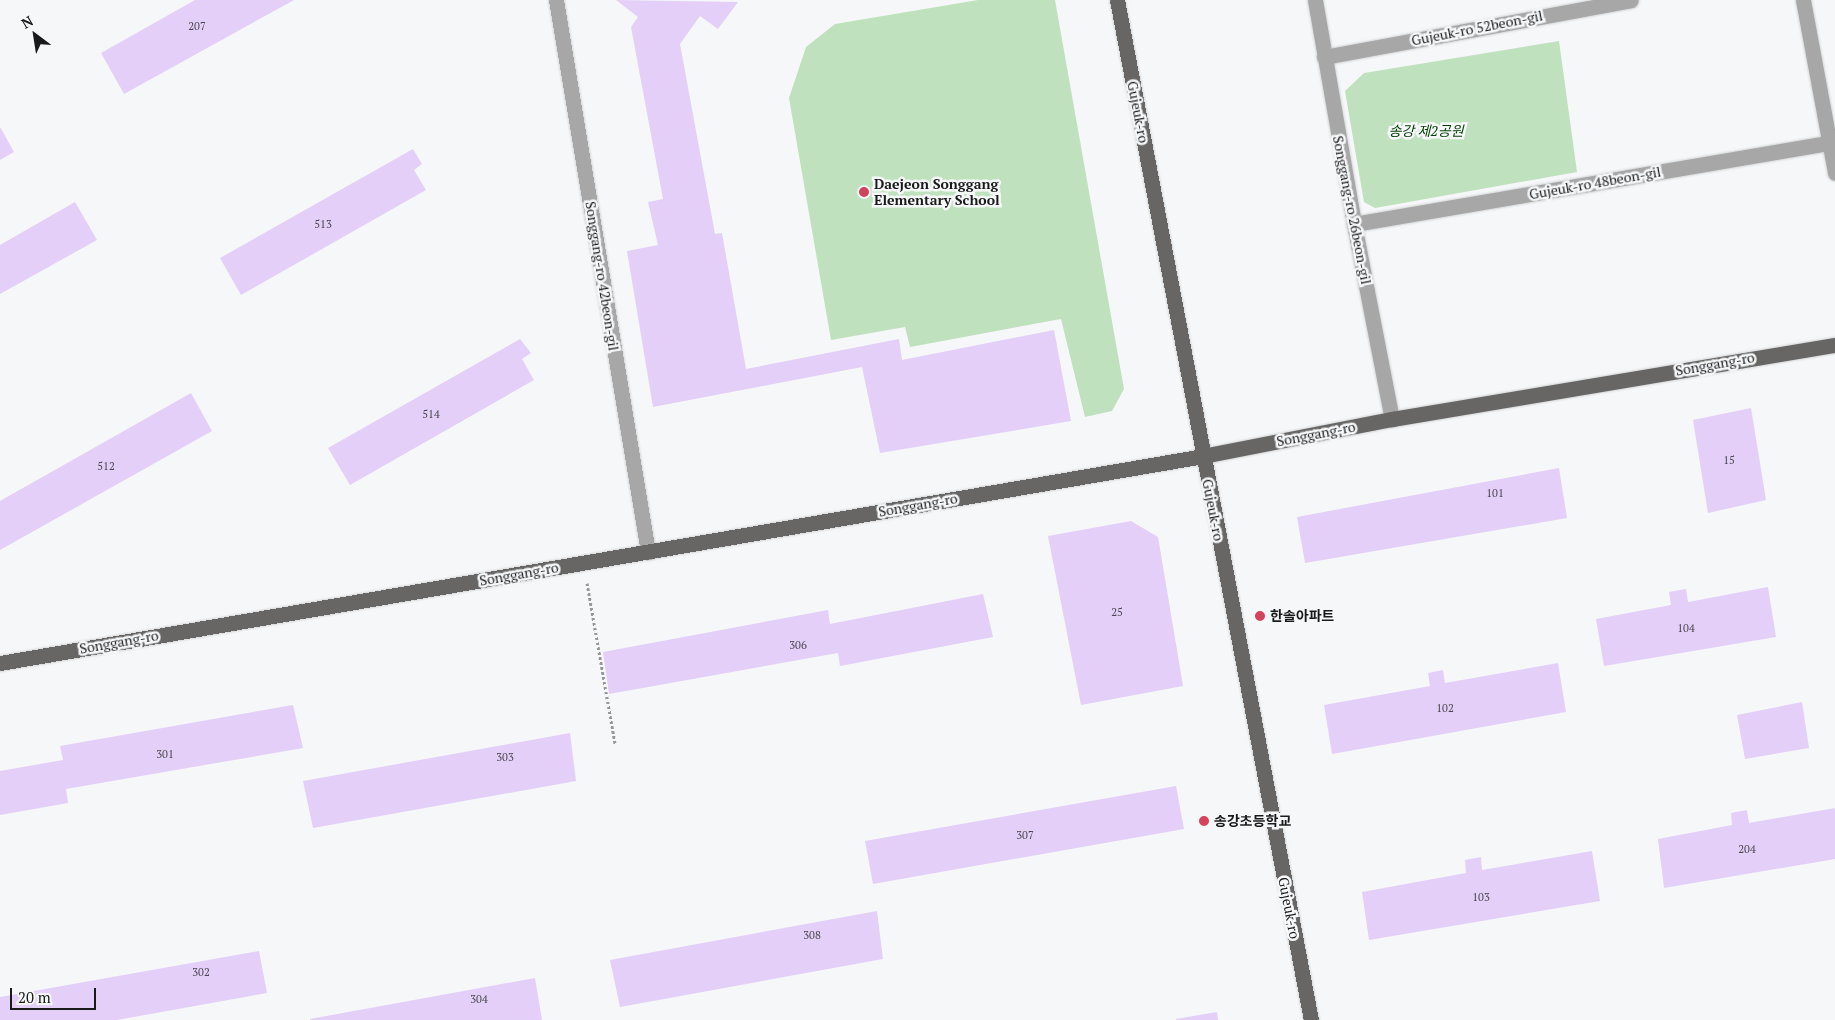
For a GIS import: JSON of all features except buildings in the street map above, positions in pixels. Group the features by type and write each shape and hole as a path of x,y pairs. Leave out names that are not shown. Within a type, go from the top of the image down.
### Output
{"main road":[{"name":"Gujeuk-ro","path":"1118,0 1310,1020"},
{"name":"Songgang-ro","path":"0,662 1203,456 1392,419 1835,345"}],"street":[{"name":"Songgang-ro 42beon-gil","path":"556,0 648,552"},
{"name":"Songgang-ro 26beon-gil","path":"1315,0 1354,224 1392,419"},
{"name":"Gujeuk-ro 52beon-gil","path":"1324,57 1631,0"},
{"path":"1803,0 1832,143 1835,173"},
{"name":"Gujeuk-ro 48beon-gil","path":"1354,224 1832,143"}],"path":[{"path":"583,563 615,744"}],"green space":[{"path":"978,0 1055,0 1124,389 1112,411 1085,417 1061,319 910,347 905,327 831,340 789,98 806,47 835,24"},
{"name":"송강 제2공원","path":"1559,41 1577,172 1375,208 1364,202 1345,91 1364,73"}],"place":[{"name":"Daejeon Songgang Elementary School","path":"864,192"},
{"name":"한솔아파트","path":"1260,616"},
{"name":"송강초등학교","path":"1204,821"}]}
